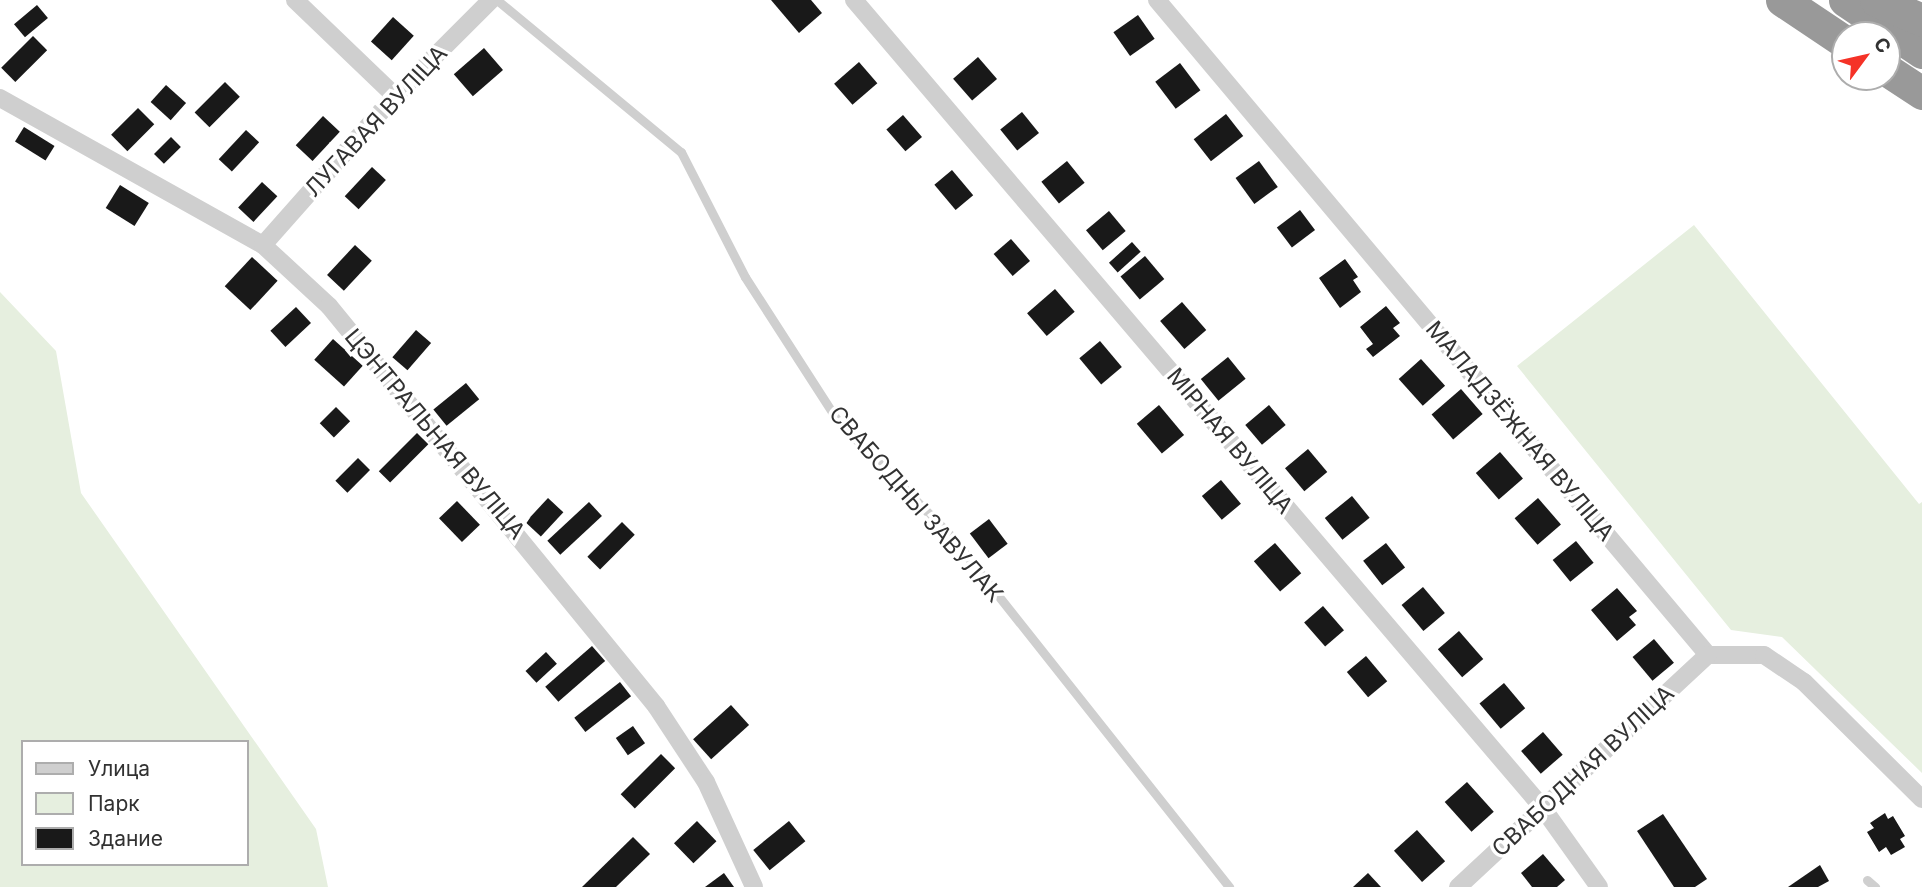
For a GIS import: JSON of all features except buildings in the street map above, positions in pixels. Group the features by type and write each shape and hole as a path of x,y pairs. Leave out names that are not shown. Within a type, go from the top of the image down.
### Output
{"highway":[{"path":"1782,0 1831,33"},
{"path":"1845,0 1922,52"},
{"path":"1875,0 1922,20"},
{"path":"1901,79 1922,93"}],"street":[{"path":"295,0 395,96"},
{"name":"ЛУГАВАЯ ВУЛІЦА","path":"263,245 395,96 491,0"},
{"name":"МІРНАЯ ВУЛІЦА","path":"854,0 1542,807 1599,887"},
{"name":"МАЛАДЗЁЖНАЯ ВУЛІЦА","path":"1157,0 1708,654"},
{"name":"ЦЭНТРАЛЬНАЯ ВУЛІЦА","path":"0,98 263,245 329,306 656,706 706,782 754,887"},
{"path":"1708,654 1764,655 1804,682 1922,799"},
{"name":"СВАБОДНАЯ ВУЛІЦА","path":"1458,887 1708,654"}],"lane":[{"name":"СВАБОДНЫ ЗАВУЛАК","path":"498,0 681,152 745,277 837,420 951,536 1229,887"}],"green space":[{"path":"1694,225 1919,504 1922,502 1922,773 1782,637 1731,630 1517,366"},
{"path":"0,292 56,351 81,493 316,829 328,887 0,887"}]}
